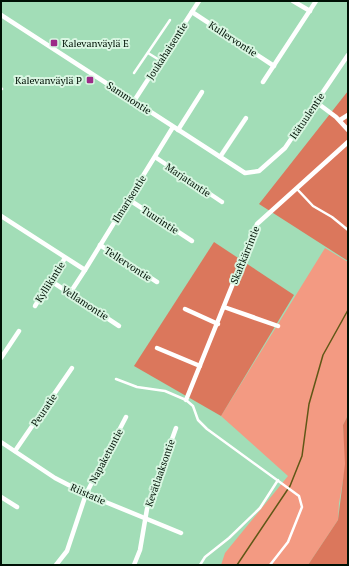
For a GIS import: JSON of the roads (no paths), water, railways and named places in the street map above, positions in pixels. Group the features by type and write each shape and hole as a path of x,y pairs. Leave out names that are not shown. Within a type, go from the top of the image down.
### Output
{"street":[{"name":"Joukahaisentie","path":"134,101 200,1"},
{"path":"293,1 310,11"},
{"path":"263,82 316,1"},
{"name":"Kullervontie","path":"192,12 274,66"},
{"path":"1,22 3,16"},
{"name":"Sammontie","path":"3,16 245,173 259,171"},
{"name":"Itätuulentie","path":"259,171 286,148 348,55"},
{"name":"Ilmarisentie","path":"70,294 154,157 202,92"},
{"path":"316,102 340,120 348,130"},
{"path":"340,120 348,115"},
{"path":"220,157 246,118"},
{"name":"Skaftkärrintie","path":"186,400 218,324 257,224 348,142"},
{"name":"Marjatantie","path":"154,157 222,202"},
{"name":"Tuurintie","path":"128,200 192,240"},
{"path":"1,216 85,270"},
{"name":"Tellervontie","path":"100,245 157,282"},
{"name":"Kyllikintie","path":"35,306 65,258"},
{"name":"Vellamontie","path":"51,281 119,326"},
{"path":"224,307 278,326"},
{"path":"185,309 218,324"},
{"path":"1,358 19,331"},
{"path":"157,348 200,366"},
{"name":"Peuratie","path":"15,451 72,368"},
{"name":"Napaketuntie","path":"56,565 67,551 86,494 126,417"},
{"name":"Kevätlaaksontie","path":"134,565 147,519 147,508 176,428"},
{"name":"Riistatie","path":"1,442 55,478 86,494 181,533"},
{"path":"1,497 17,507"}],"lane":[{"path":"134,72 170,20"},
{"path":"148,53 161,61"},
{"path":"297,189 313,206 348,230"},
{"path":"116,379 137,387 165,391 186,400 192,406 198,420 207,429 299,496 302,507 288,542 270,565"},
{"path":"200,565 205,557 229,538 260,508 278,480"}],"waterway":[{"path":"237,565 290,486 302,456 309,404 323,355 348,310"}],"place":[{"name":"Kalevanväylä E","path":"54,43"},
{"name":"Kalevanväylä P","path":"90,80"}]}
